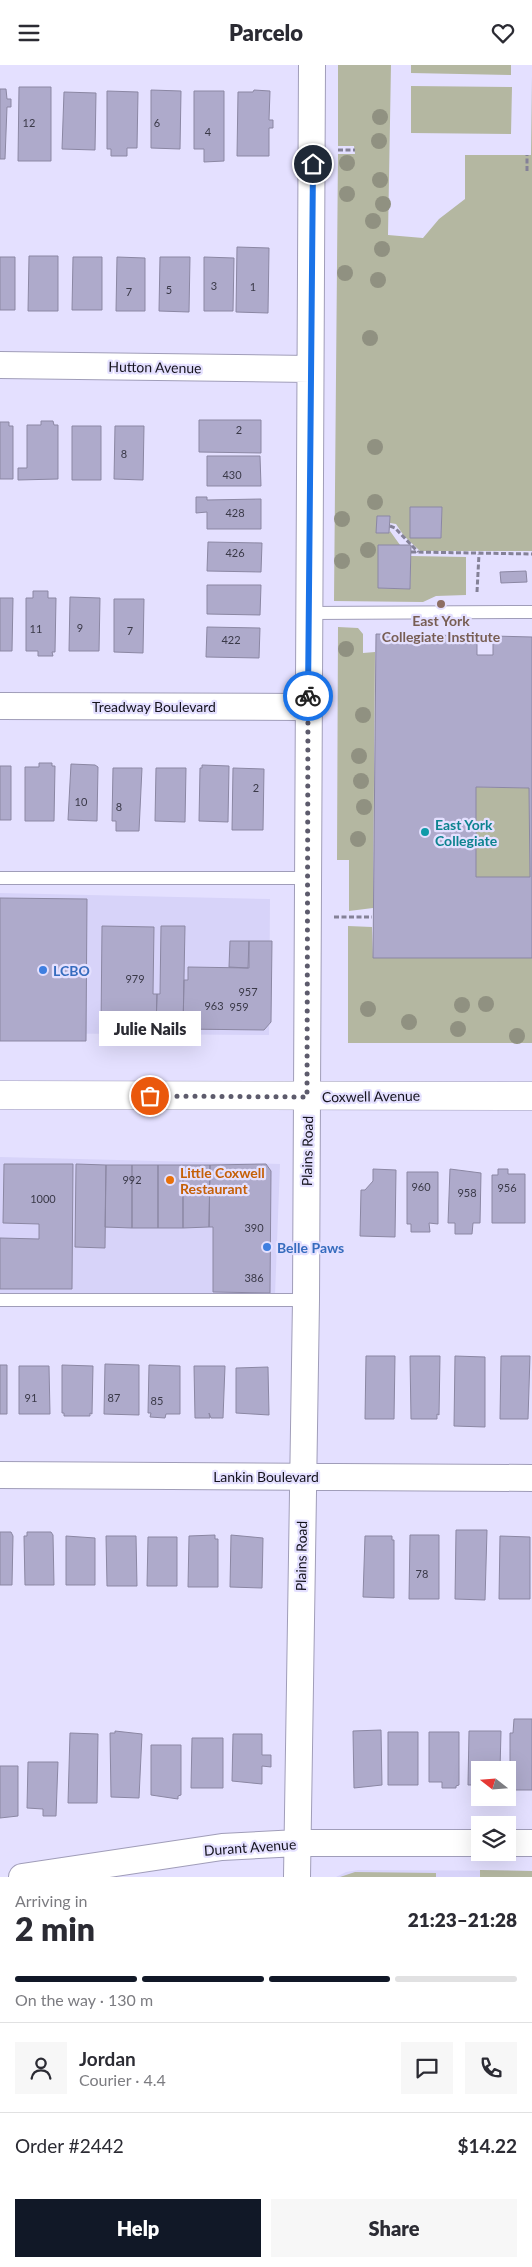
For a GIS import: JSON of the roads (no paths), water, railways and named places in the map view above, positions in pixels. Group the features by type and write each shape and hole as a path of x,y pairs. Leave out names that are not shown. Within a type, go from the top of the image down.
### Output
{"main road":[{"name":"Coxwell Avenue","path":"0,1095 532,1096"}],"street":[{"name":"Plains Road","path":"298,1877 302,1477 306,1300 310,369 313,203 312,65"},
{"name":"Hutton Avenue","path":"0,365 310,369"},
{"name":"Treadway Boulevard","path":"0,706 308,707"},
{"name":"Lankin Boulevard","path":"0,1475 532,1478"},
{"name":"Durant Avenue","path":"22,1877 222,1847 298,1843 471,1843"},
{"path":"516,1843 532,1843"}],"lane":[{"path":"309,613 532,612"},
{"path":"0,878 307,878"},
{"path":"0,1299 306,1300"}],"place":[{"name":"East York Collegiate Institute","path":"441,604"},
{"name":"East York Collegiate","path":"425,832"},
{"name":"LCBO","path":"43,970"},
{"name":"Julie Nails","path":"150,1096"},
{"name":"Little Coxwell Restaurant","path":"170,1180"},
{"name":"Belle Paws","path":"267,1247"}]}
